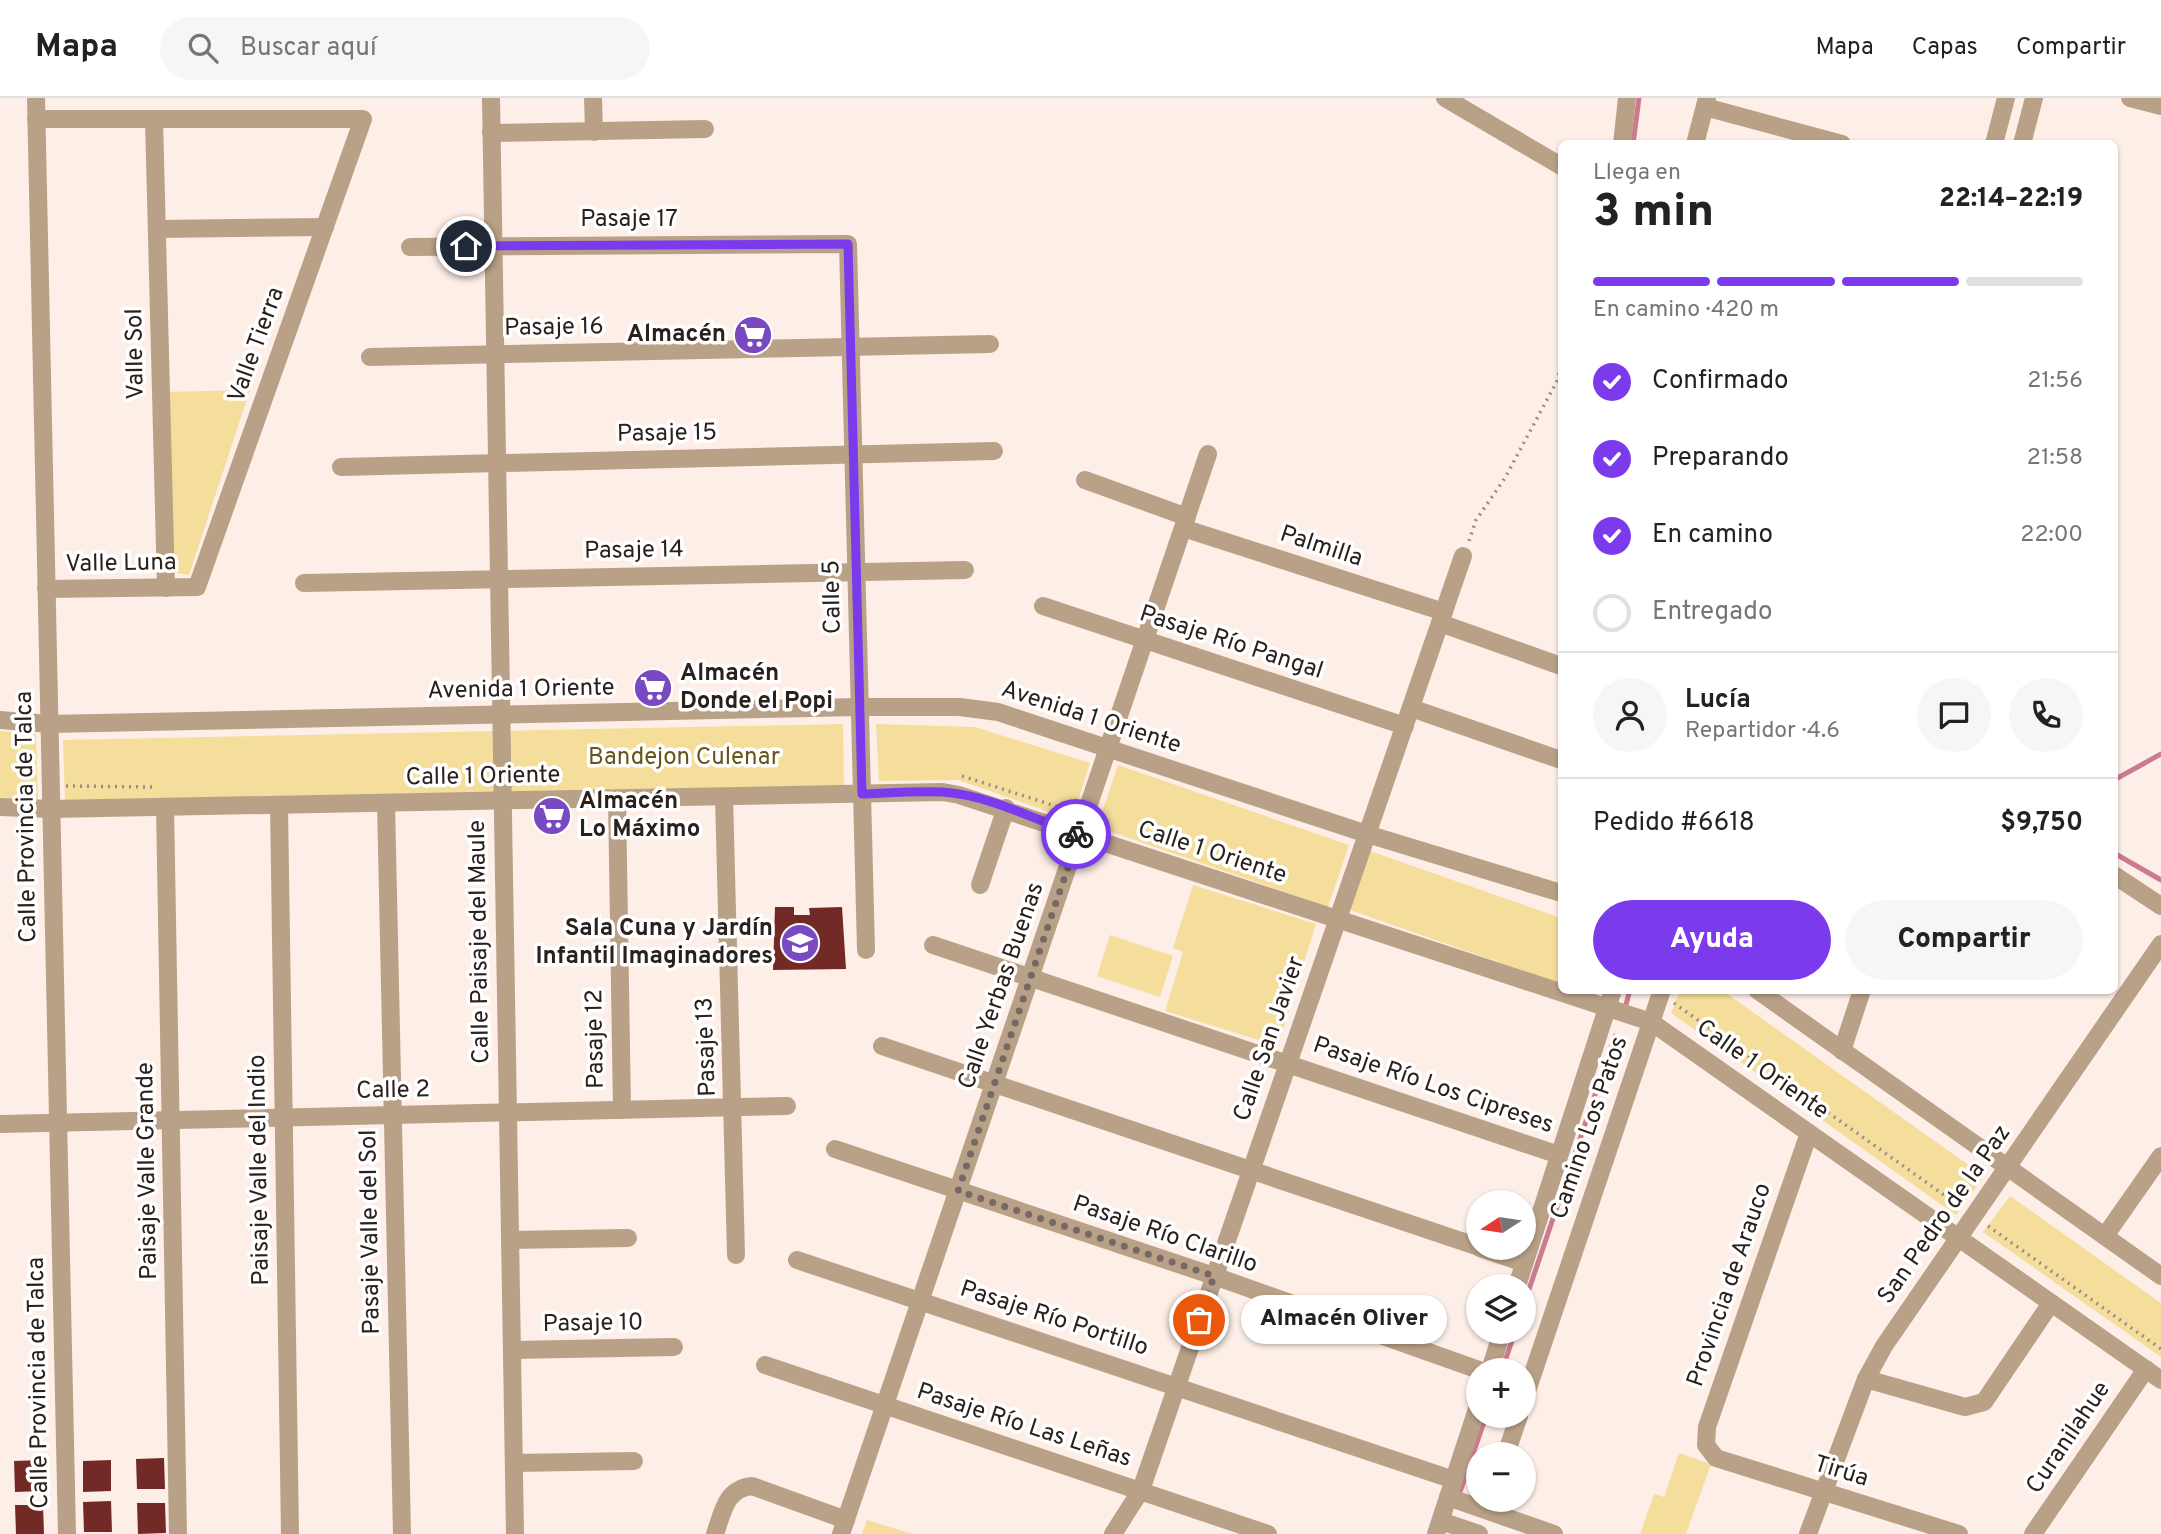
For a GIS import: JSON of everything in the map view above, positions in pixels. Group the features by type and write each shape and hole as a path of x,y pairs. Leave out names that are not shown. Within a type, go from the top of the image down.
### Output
{"street":[{"name":"Calle Provincia de Talca","path":"36,98 67,1534"},
{"name":"Calle Paisaje del Maule","path":"491,98 515,1534"},
{"path":"593,98 594,132"},
{"path":"1444,98 1558,164"},
{"path":"1623,140 1628,98"},
{"path":"1995,140 2006,98"},
{"path":"2023,140 2034,98"},
{"path":"2130,98 2161,106"},
{"path":"1696,140 1706,102 1829,140"},
{"path":"36,119 155,119"},
{"name":"Valle Tierra","path":"155,119 363,119 197,587"},
{"name":"Valle Sol","path":"155,119 166,588"},
{"path":"491,133 705,129"},
{"path":"157,229 325,227"},
{"name":"Pasaje 17","path":"410,247 848,244"},
{"name":"Calle 5","path":"848,244 866,950"},
{"name":"Pasaje 16","path":"370,357 990,344"},
{"name":"Pasaje 15","path":"341,467 994,452"},
{"name":"Calle Yerbas Buenas","path":"844,1527 1208,454"},
{"name":"Palmilla","path":"1085,480 1185,522 1442,617 1558,665"},
{"name":"Calle San Javier","path":"1114,1534 1141,1490 1463,556"},
{"name":"Pasaje 14","path":"304,583 965,569"},
{"name":"Valle Luna","path":"46,589 197,587"},
{"name":"Pasaje Río Pangal","path":"1043,606 1405,726"},
{"name":"Avenida 1 Oriente","path":"0,720 49,724 860,707 977,708 998,712 1367,834 1558,893"},
{"path":"1411,708 1558,759"},
{"name":"Calle 1 Oriente","path":"0,807 51,809 943,792 1006,808 1079,835 1338,920 1558,984"},
{"name":"Pasaje 13","path":"724,797 736,1255"},
{"name":"Pasaje 12","path":"617,799 622,1110"},
{"name":"Pasaje Valle del Sol","path":"386,803 402,1534"},
{"name":"Paisaje Valle del Indio","path":"279,805 290,1534"},
{"name":"Paisaje Valle Grande","path":"165,807 178,1534"},
{"path":"980,885 1006,808"},
{"path":"2118,878 2161,906"},
{"name":"San Pedro de la Paz","path":"1808,1534 1866,1379 1884,1346 2161,944"},
{"name":"Pasaje Río Los Cipreses","path":"933,945 1559,1155"},
{"name":"Calle 1 Oriente","path":"1593,994 1610,999 1651,1022 2154,1375"},
{"name":"Camino Los Patos","path":"1536,1363 1660,994"},
{"path":"1763,994 2161,1276"},
{"path":"1842,1051 1861,994"},
{"name":"Camino Los Patos","path":"1521,1274 1610,999"},
{"path":"882,1046 1466,1244"},
{"name":"Calle 2","path":"0,1124 787,1107"},
{"name":"Provincia de Arauco","path":"1710,1453 1707,1427 1808,1133"},
{"name":"Pasaje Río Clarillo","path":"835,1149 1214,1276 1466,1365"},
{"path":"2105,1236 2161,1156"},
{"path":"510,1240 628,1238"},
{"name":"Pasaje Río Portillo","path":"797,1260 1177,1385 1466,1495"},
{"path":"1515,1260 1524,1263"},
{"path":"1866,1379 1965,1407 1984,1402 2051,1303"},
{"name":"Pasaje 10","path":"512,1350 674,1347"},
{"name":"Pasaje Río Las Leñas","path":"765,1365 1268,1534"},
{"name":"Curanilahue","path":"2033,1534 2154,1375"},
{"path":"1471,1428 1438,1527 1479,1534 1486,1512"},
{"name":"Tirúa","path":"1710,1453 1716,1458 1959,1534"},
{"path":"514,1463 634,1461"},
{"path":"715,1534 727,1502 736,1489 752,1486 844,1527"},
{"name":"Pasaje Río Portillo","path":"1504,1512 1553,1534"}],"path":[{"path":"1463,556 1476,520 1505,478 1558,377"},
{"path":"954,776 1010,789 1085,816"},
{"path":"51,785 165,788"},
{"path":"1664,994 2161,1349"}],"green space":[{"path":"250,390 189,575 170,572 165,392"},
{"name":"Bandejon Culenar","path":"843,724 844,785 65,801 63,740"},
{"path":"876,724 975,727 1090,763 1072,820 958,780 879,781"},
{"path":"0,731 36,734 38,801 0,798"},
{"path":"1118,765 1349,845 1328,907 1097,827"},
{"path":"1370,851 1558,917 1558,983 1350,910"},
{"path":"1193,885 1316,924 1278,1046 1165,1011 1183,952 1173,948"},
{"path":"1110,935 1173,956 1160,997 1097,976"},
{"path":"1679,994 1727,994 1984,1176 1956,1215 1671,1013"},
{"path":"2010,1196 2161,1303 2161,1357 1983,1232"},
{"path":"1679,1453 1711,1464 1686,1534 1640,1534 1654,1494 1664,1497"},
{"path":"867,1520 913,1534 862,1534"}],"building":[{"path":"775,907 794,907 794,915 810,915 809,908 842,907 846,969 773,970"},
{"path":"164,1458 165,1489 137,1489 136,1459"},
{"path":"42,1460 43,1491 15,1492 14,1461"},
{"path":"111,1460 111,1491 83,1492 83,1461"},
{"path":"111,1501 112,1532 84,1532 83,1502"},
{"path":"137,1503 165,1503 166,1533 138,1534"},
{"path":"15,1505 43,1505 44,1534 16,1534"}],"waterway":[{"path":"1634,140 1639,98"},
{"path":"2118,778 2161,754"},
{"path":"2118,855 2161,880"},
{"path":"1625,1008 1629,994"},
{"path":"1534,1274 1615,1036"},
{"path":"1506,1358 1511,1344"},
{"path":"1460,1492 1482,1428"}],"way so far":[{"path":"1076,834 1079,835 958,1191 1214,1276 1199,1320"}],"place":[{"name":"Almacén","path":"753,335"},
{"name":"Almacén Donde el Popi","path":"653,688"},
{"name":"Almacén Lo Máximo","path":"552,816"},
{"name":"Sala Cuna y Jardín Infantil Imaginadores","path":"800,943"},
{"name":"Almacén Oliver","path":"1199,1320"}],"route":[{"path":"466,246 848,244 862,794 943,792 1006,808 1076,834"}]}
